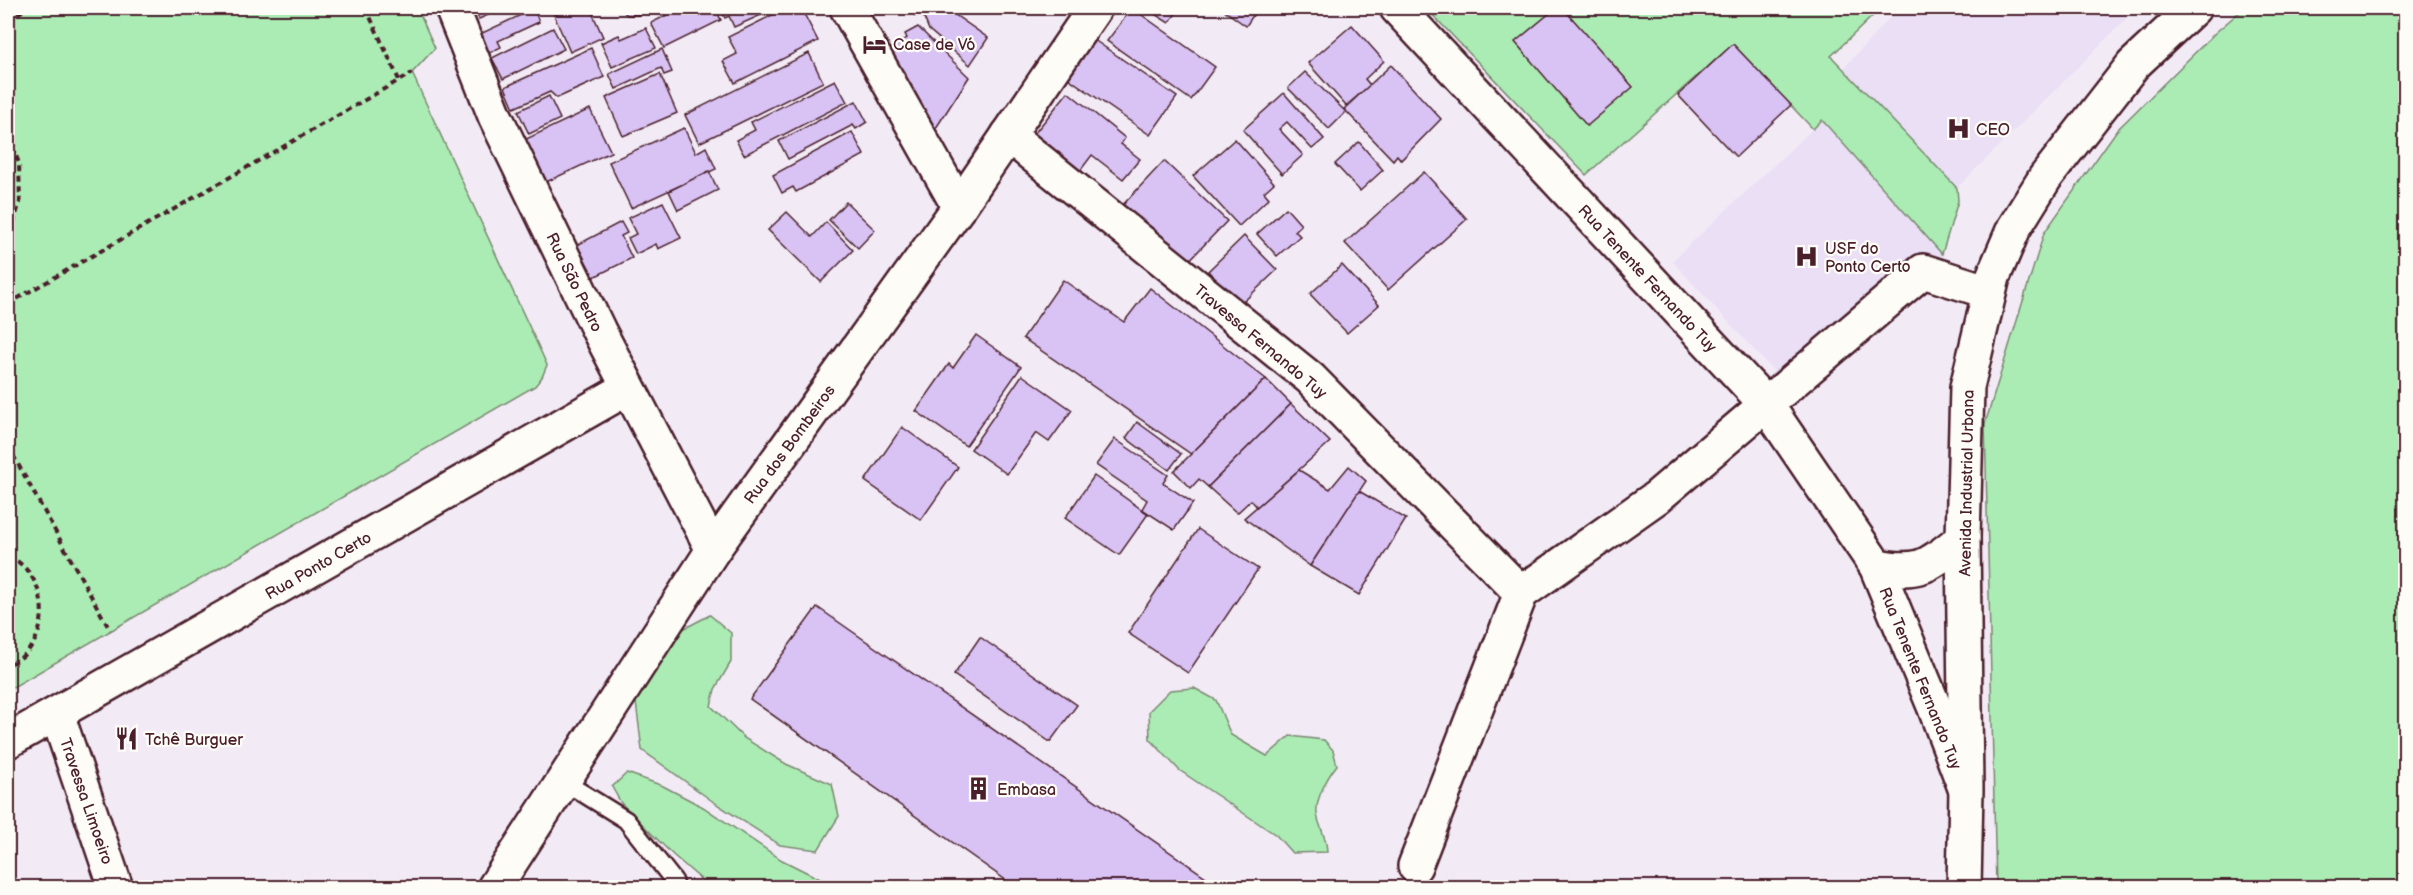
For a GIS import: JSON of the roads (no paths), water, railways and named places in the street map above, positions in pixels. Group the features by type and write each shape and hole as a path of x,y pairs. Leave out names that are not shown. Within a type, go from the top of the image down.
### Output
{"street":[{"name":"Rua São Pedro","path":"452,8 495,116 598,331 713,550"},
{"path":"847,8 959,207"},
{"name":"Rua dos Bombeiros","path":"494,888 713,550 959,207 1095,8"},
{"name":"Rua Tenente Fernando Tuy","path":"1397,8 1766,404 1876,566 1966,789"},
{"name":"Avenida Industrial Urbana","path":"1964,888 1966,789 1964,538 1967,387 1989,292 2014,228 2045,178 2133,65 2194,8"},
{"name":"Travessa Fernando Tuy","path":"1008,135 1310,378 1521,593"},
{"path":"1415,866 1521,593 1657,497 1923,271 1989,292"},
{"name":"Rua Ponto Certo","path":"8,741 628,388"},
{"name":"Rua Tenente Fernando Tuy","path":"1876,566 1902,571 1917,569 1930,564 1964,538"},
{"name":"Travessa Limoeiro","path":"57,714 116,888"}],"lane":[{"path":"563,781 626,820 674,881 676,888"}],"place":[{"name":"Case de Vó","path":"875,44"},
{"name":"CEO","path":"1958,129"},
{"name":"USF do Ponto Certo","path":"1807,257"},
{"name":"Tchê Burguer","path":"127,739"},
{"name":"Embasa","path":"979,789"}]}
